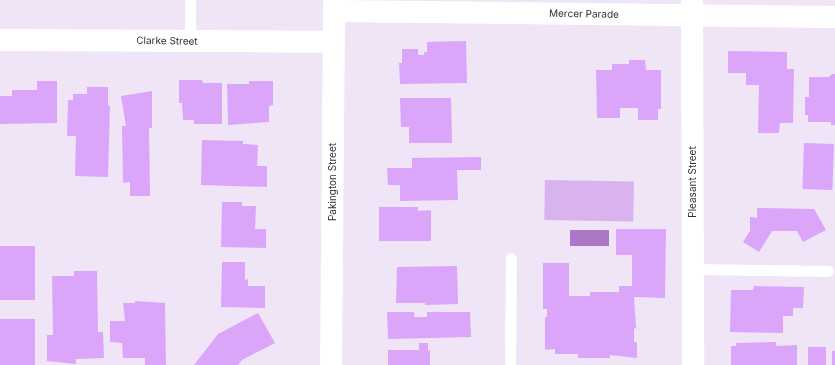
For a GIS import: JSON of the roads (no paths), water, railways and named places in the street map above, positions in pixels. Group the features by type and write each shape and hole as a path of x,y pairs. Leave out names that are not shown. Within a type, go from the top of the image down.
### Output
{"street":[{"name":"Mercer Parade","path":"334,6 692,8 835,17"},
{"name":"Pakington Street","path":"331,365 334,6"},
{"name":"Pleasant Street","path":"692,8 693,365"},
{"name":"Clarke Street","path":"0,40 334,42"}],"lane":[{"path":"190,0 190,42"},
{"path":"510,365 511,258"},
{"path":"693,270 828,271"}]}
